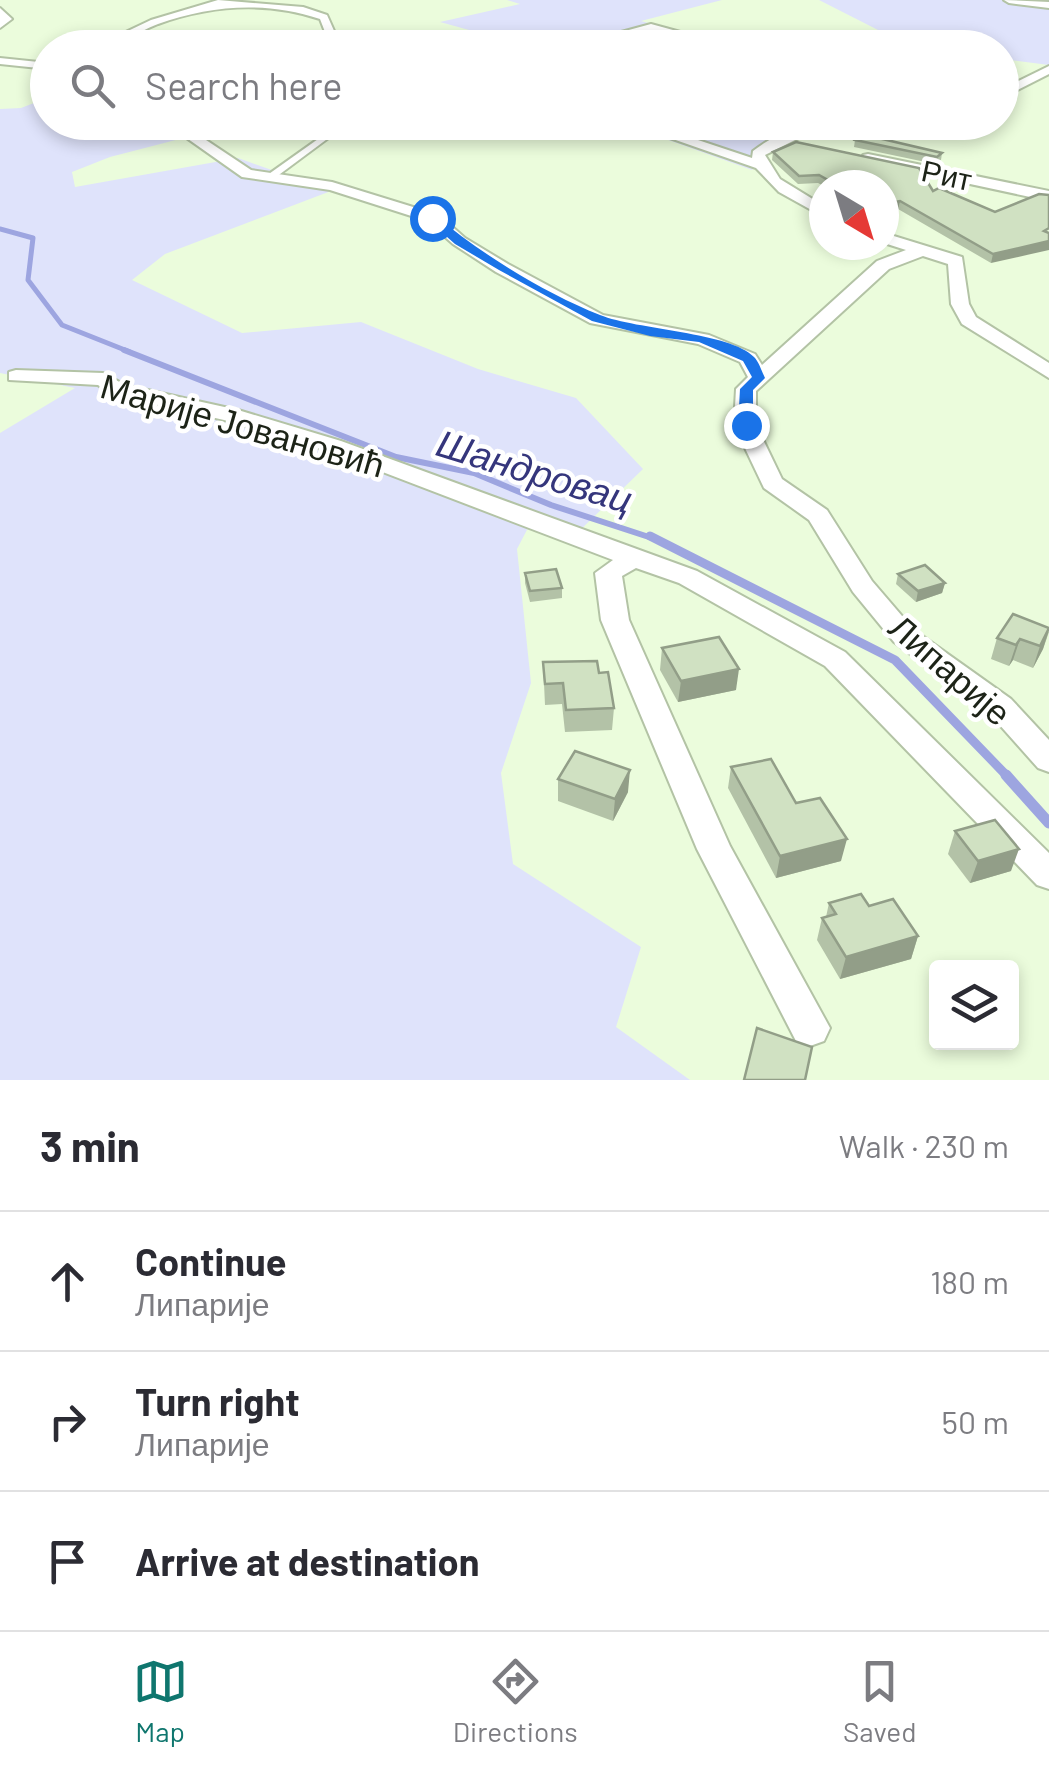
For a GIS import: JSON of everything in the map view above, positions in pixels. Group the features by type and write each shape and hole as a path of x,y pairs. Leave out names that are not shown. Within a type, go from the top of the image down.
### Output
{"street":[{"path":"1009,0 1049,5"},
{"path":"137,30 226,1 304,10 324,17 329,30"},
{"path":"0,11 7,19 0,25"},
{"path":"0,60 30,64"},
{"path":"1019,85 1049,69"},
{"path":"195,140 231,166 269,178 332,186 432,218 488,259 597,318 650,332 702,339 748,358 758,378 883,265 925,249"},
{"path":"684,140 760,165"},
{"path":"777,140 758,154 760,165 778,186 809,204"},
{"name":"Рит","path":"845,154 1049,196"},
{"path":"899,242 956,261 960,304 969,320 1049,372"},
{"name":"Марије Јовановић","path":"16,376 103,379 118,390 292,434 450,487 688,577 836,659 1049,875"},
{"name":"Липарије","path":"758,378 746,389 746,425 772,483 818,516 862,586 904,636 1000,706 1049,760"},
{"path":"634,559 608,573 615,620 714,849 810,1028"}],"lane":[{"path":"269,178 322,140"}],"shaded area":[{"path":"507,0 722,0 641,21 666,28 658,30 469,30 440,22 520,4"},
{"path":"819,0 1049,0 1049,65 1019,61 1019,30 878,30"},
{"path":"30,105 30,140 176,140 110,157 72,172 75,187 238,158 331,191 165,254 132,280 242,333 361,322 478,369 576,398 643,469 572,538 529,526 517,549 531,683 501,773 513,864 641,947 616,1027 690,1080 0,1080 0,433 75,388 0,373 0,109"},
{"path":"668,140 779,140 752,170"}],"building":[{"path":"855,140 887,140 942,153 937,157"},
{"path":"796,142 919,168 933,191 939,188 995,212 1039,194 1049,195 1049,228 1044,231 1049,233 1049,241 993,254 899,201 899,170 809,170 809,176 799,176 773,152"},
{"path":"925,565 945,583 918,591 898,574"},
{"path":"556,569 562,588 530,591 525,573"},
{"path":"1013,614 1049,628 1040,646 1020,639 1016,645 997,638"},
{"path":"719,637 739,669 681,681 662,648"},
{"path":"597,661 599,673 608,672 614,708 566,710 563,683 545,684 543,662"},
{"path":"575,751 630,770 615,799 558,779"},
{"path":"771,759 796,803 820,798 847,839 780,856 731,767"},
{"path":"995,820 1019,849 978,861 955,831"},
{"path":"861,894 869,906 893,899 918,936 846,957 822,918 836,914 829,903"},
{"path":"757,1028 812,1047 805,1080 744,1080"}],"waterway":[{"name":"Шандровац","path":"0,229 33,238 28,280 62,325 130,352"},
{"name":"Шандровац","path":"124,350 396,457 474,473 551,505 655,539"},
{"name":"Шандровац","path":"650,536 895,660 1008,777"},
{"name":"Шандровац","path":"1006,775 1049,823"}],"route":[{"path":"432,218 459,241 502,268 597,318 650,332 702,339 748,358 758,378 746,389 746,425"}]}
